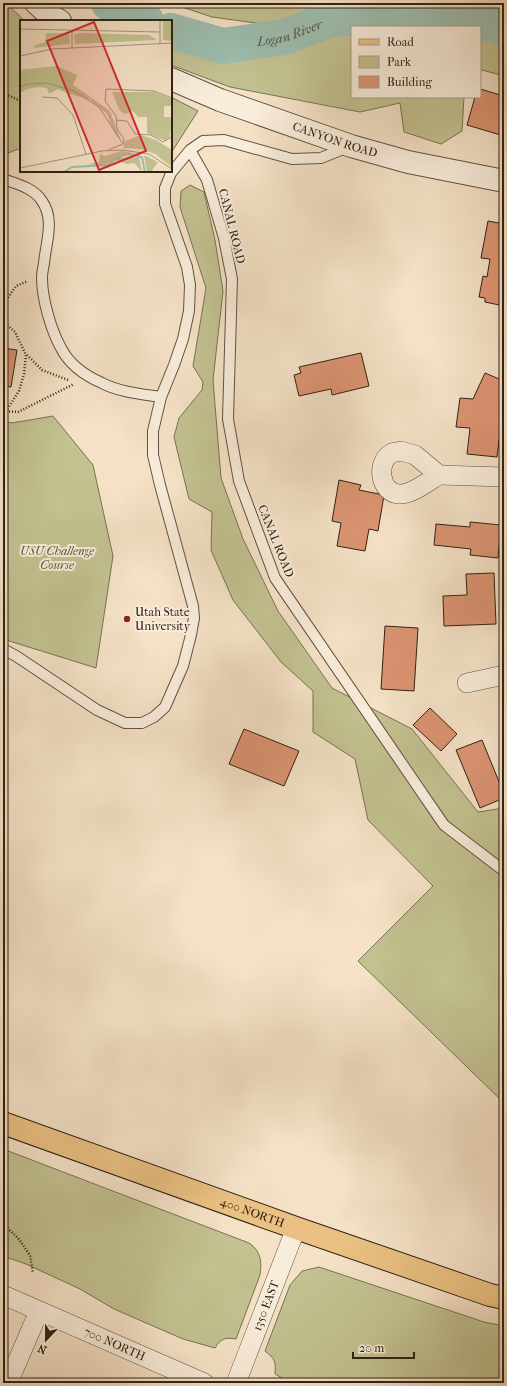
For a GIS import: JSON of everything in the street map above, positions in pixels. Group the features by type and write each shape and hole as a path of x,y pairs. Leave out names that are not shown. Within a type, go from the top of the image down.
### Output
{"main road":[{"name":"400 NORTH","path":"3,1123 296,1228 490,1295 504,1298"}],"street":[{"path":"36,3 48,14 58,20"},
{"name":"CANYON ROAD","path":"172,79 220,100 351,146 408,162 504,180"},
{"path":"439,475 504,477"},
{"path":"467,683 504,675"},
{"name":"1350 EAST","path":"236,1383 296,1228"},
{"name":"700 NORTH","path":"3,1295 204,1383"},
{"path":"8,1383 39,1310"}],"lane":[{"path":"172,172 190,150 203,141 224,140 292,159 321,158 351,146"},
{"name":"CANAL ROAD","path":"190,150 207,180 224,238 232,279 228,419 239,481 275,578 444,825 504,871"},
{"path":"3,649 16,656 97,710 125,723 142,723 154,718 164,707 183,666 194,618 193,606 153,455 153,430 161,397 183,339 189,311 190,285 187,267 165,204 165,188 172,172"},
{"path":"3,180 24,187 36,194 43,201 49,213 50,226 42,278 44,298 61,348 71,362 86,375 103,384 122,390 161,397"}],"path":[{"path":"3,93 20,101"},
{"path":"3,305 16,286 28,281 42,278"},
{"path":"3,321 15,332 26,355 42,370 75,383 18,412 4,411"},
{"path":"4,411 19,391 24,374 26,355"},
{"path":"3,1224 18,1238 30,1255 33,1274"}],"green space":[{"path":"3,3 6,3 24,20 20,20 20,148 3,155"},
{"path":"170,3 313,3 325,12 322,32 351,29 351,98 464,98 462,131 441,144 404,132 400,103 360,112 230,87 172,65 172,37 243,59 265,33 263,24 212,17"},
{"path":"481,34 504,41 504,76 482,70"},
{"path":"172,98 198,111 172,151"},
{"path":"190,185 204,192 215,240 223,291 213,380 221,478 243,539 278,611 332,688 412,729 478,812 504,808 504,1103 358,961 433,886 368,820 355,759 313,732 313,691 281,662 233,600 211,550 212,512 189,499 174,437 179,418 202,390 203,382 193,366 206,288 180,207 181,191"},
{"name":"USU Challenge Course","path":"53,416 93,465 113,556 96,668 3,639 3,421 12,423"},
{"path":"3,1149 249,1243 253,1246 260,1257 260,1275 236,1339 223,1339 215,1348 183,1339 114,1309 80,1289 26,1264 3,1256"},
{"path":"319,1267 484,1322 504,1326 504,1383 291,1383 275,1374 274,1361 265,1351 290,1285 302,1271"}],"building":[{"path":"481,89 504,96 504,136 467,125 475,98 481,98"},
{"path":"488,221 504,224 504,306 485,302 485,298 479,297 483,276 487,277 490,259 481,258"},
{"path":"3,348 17,350 11,387 3,386"},
{"path":"361,353 369,386 332,395 331,389 299,396 294,375 301,373 299,367"},
{"path":"485,373 504,381 504,401 497,457 467,454 470,428 456,427 460,398 473,399"},
{"path":"339,480 361,485 359,490 384,495 378,531 369,529 365,551 337,546 341,523 332,521"},
{"path":"470,522 501,525 498,558 470,555 471,549 434,545 436,524 470,527"},
{"path":"494,573 496,624 444,626 443,596 467,595 466,574"},
{"path":"385,626 418,628 414,691 381,689"},
{"path":"430,708 457,734 441,751 413,725"},
{"path":"244,729 299,751 284,786 229,764"},
{"path":"482,740 504,794 504,798 480,808 456,750"}],"waterway":[{"name":"Logan River","path":"109,3 144,20"},
{"name":"Logan River","path":"172,31 223,46 284,37 332,19 409,14 496,24 504,28"}],"place":[{"name":"Utah State University","path":"127,619"}]}
